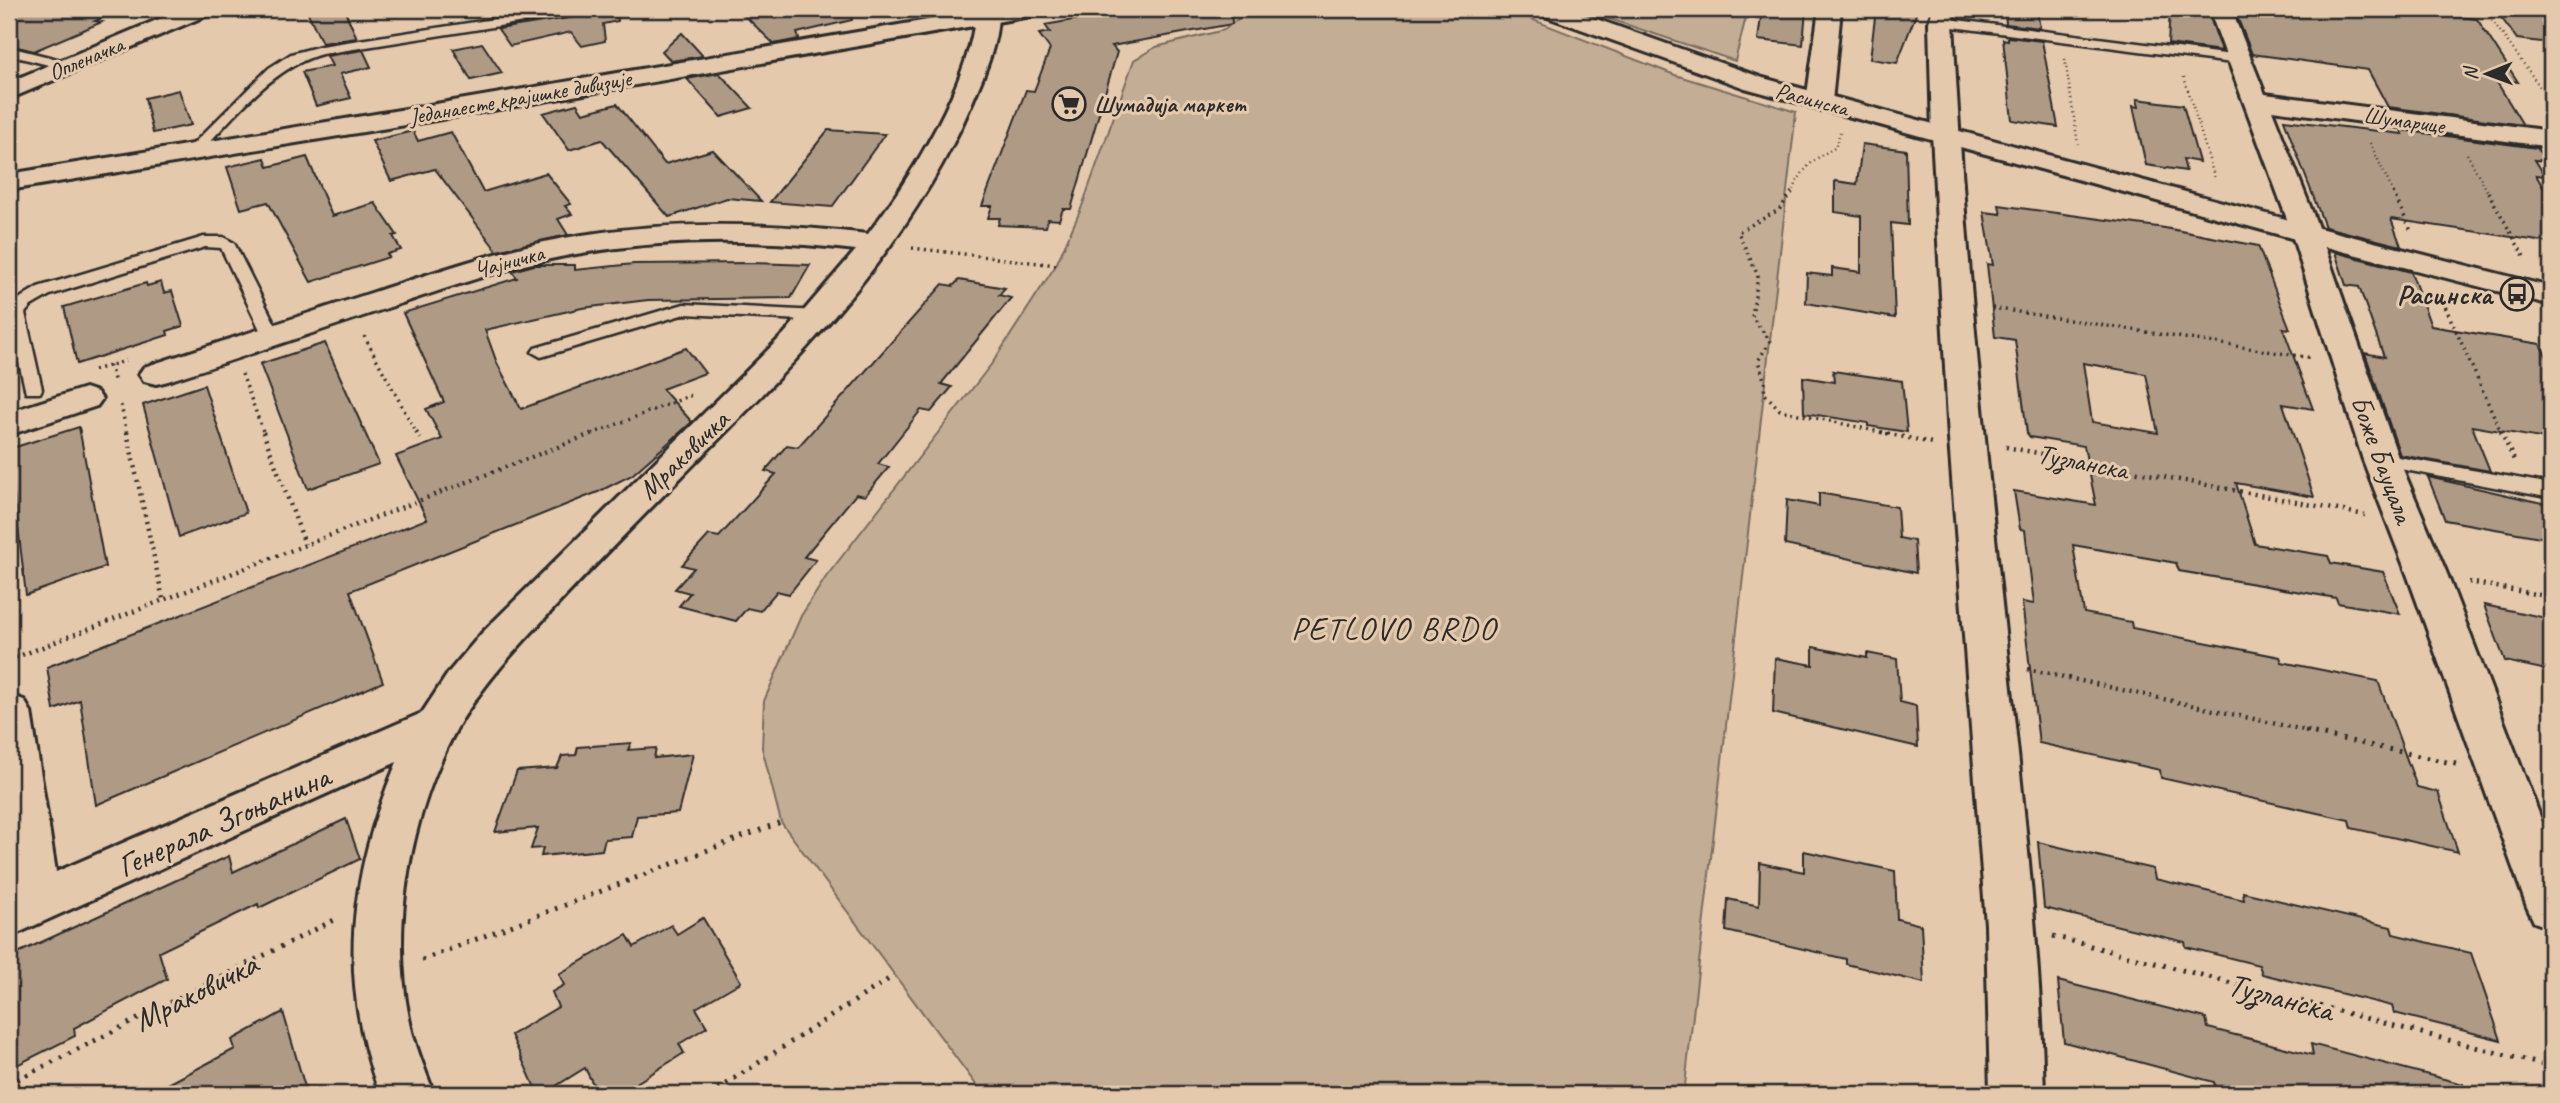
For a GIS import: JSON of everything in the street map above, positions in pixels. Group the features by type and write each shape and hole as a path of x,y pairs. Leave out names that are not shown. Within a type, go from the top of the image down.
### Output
{"street":[{"name":"Опленачка","path":"9,91 202,9"},
{"name":"Једанаесте крајишке дивизије","path":"9,182 987,13 1031,9"},
{"name":"Расинска","path":"1547,9 1707,68 1819,102 2305,233 2548,295"},
{"path":"1819,102 1830,9"},
{"name":"Боже Бауцала","path":"2220,9 2305,233 2381,460 2427,574 2551,908"},
{"name":"Мраковичка","path":"407,1094 386,1026 380,994 380,897 400,815 437,725 477,670 534,604 653,482 776,362 819,316 877,244 952,121 974,71 987,13"},
{"path":"1943,16 1945,134 1956,302 1952,442 1985,660 2011,925 2017,1094"},
{"name":"Шумарице","path":"2256,100 2551,139"},
{"name":"Чајничка","path":"156,374 509,260 608,239 697,232 742,232 814,236 877,244"},
{"path":"9,424 85,399"},
{"path":"9,718 23,908"},
{"name":"Генерала Згоњанина","path":"23,908 437,725"}],"lane":[{"path":"192,152 274,71 296,57 321,50 581,9"},
{"path":"1943,16 2062,38 2240,60"},
{"path":"9,51 68,66"},
{"path":"33,389 16,313 25,302 44,292 204,242 223,242 228,246 272,336"},
{"path":"541,352 684,309 819,316"},
{"path":"2381,460 2551,491"}],"path":[{"path":"2484,9 2551,102"},
{"path":"2062,38 2082,172"},
{"path":"2176,52 2224,210"},
{"path":"2356,113 2526,487"},
{"name":"Тузланска","path":"1841,125 1835,148 1816,157 1799,174 1790,198 1779,210 1738,232 1758,276 1752,317 1770,341 1758,361 1765,383 1764,393 1780,410 2406,522"},
{"path":"2452,126 2548,295"},
{"path":"877,244 1056,265"},
{"path":"1956,302 2349,364"},
{"path":"351,310 420,439"},
{"path":"110,365 115,382"},
{"path":"240,370 305,544"},
{"path":"9,660 700,392"},
{"path":"118,395 163,600"},
{"path":"2427,574 2551,597"},
{"path":"1985,660 2502,774"},
{"path":"380,976 780,822"},
{"name":"Мраковичка","path":"9,1084 380,897"},
{"name":"Тузланска","path":"2011,925 2551,1067"},
{"path":"710,1094 892,977"}],"shaded area":[{"path":"1241,9 1505,9 1675,75 1796,112 1684,1094 983,1094 781,822 762,748 764,701 801,616 826,577 993,362 1056,265 1081,209 1134,60 1156,47 1224,30 1243,15"},
{"path":"1580,9 1748,9 1735,61"}],"building":[{"path":"25,9 122,10 95,21 102,22 34,51 9,45 9,15"},
{"path":"306,9 344,9 357,38 322,43"},
{"path":"485,9 544,9 490,17"},
{"path":"589,9 617,9 618,21 603,24 605,41 582,46 571,32 510,46 498,29 581,16"},
{"path":"738,9 851,9 852,20 797,33 799,39 774,44"},
{"path":"1135,9 1231,9 1232,24 1112,46 1117,52 1071,209 1063,209 1059,220 1048,219 1046,227 998,225 1000,218 988,218 992,206 982,206 1026,90 1034,91 1050,49 1039,34 1050,32 1045,25"},
{"path":"1762,9 1806,9 1803,45 1758,40"},
{"path":"1876,9 1918,9 1897,63 1870,59"},
{"path":"2005,9 2037,11 2040,28 2006,24"},
{"path":"2170,9 2207,9 2222,51 2168,44"},
{"path":"2234,9 2393,9 2477,19 2518,82 2495,79 2523,125 2388,107 2368,70 2252,54"},
{"path":"2495,9 2551,9 2551,43 2517,39"},
{"path":"682,33 703,56 671,61 662,51"},
{"path":"2008,37 2042,41 2058,127 2012,120 2003,39 2008,40"},
{"path":"482,43 502,73 471,80 453,49"},
{"path":"363,50 371,67 340,74 351,98 316,106 302,72 332,66 327,56"},
{"path":"719,73 752,108 721,117 687,79"},
{"path":"179,90 191,125 153,133 145,98"},
{"path":"2137,99 2183,105 2199,162 2183,159 2186,171 2146,165 2133,106 2139,107"},
{"path":"577,104 583,113 617,104 665,164 713,150 761,201 727,198 669,217 602,140 569,150 543,113"},
{"path":"2284,120 2403,134 2401,130 2537,148 2546,161 2535,160 2545,176 2536,175 2551,201 2551,243 2391,219 2401,246 2325,227"},
{"path":"828,130 885,134 832,207 770,202"},
{"path":"413,131 418,141 451,132 483,192 546,173 571,204 565,206 572,214 558,219 568,235 497,251 435,169 391,181 372,141"},
{"path":"1862,144 1906,150 1908,225 1891,223 1895,318 1806,303 1807,273 1832,276 1832,268 1861,272 1861,216 1835,212 1835,181 1857,184"},
{"path":"307,157 332,216 375,203 397,235 393,236 401,250 387,254 389,257 311,282 268,202 241,209 227,167 265,158 268,167"},
{"path":"1999,205 2165,228 2258,246 2290,329 2283,328 2313,409 2283,404 2314,497 2236,483 2255,544 2328,556 2331,563 2383,572 2400,614 2338,603 2336,598 2179,571 2176,563 2073,545 2084,613 2131,622 2132,628 2280,657 2282,662 2378,681 2417,787 2438,792 2458,852 2351,828 2349,820 2161,778 2160,770 2039,743 2022,602 2034,604 2025,530 2020,529 2014,491 2096,505 2084,446 2030,437 2027,433 2015,340 1995,337 1987,264 1993,265 1984,212 2001,214","holes":["2083,363 2146,374 2158,433 2092,422"]},
{"path":"2335,252 2411,272 2431,326 2540,344 2551,365 2551,440 2472,426 2490,471 2400,455 2365,353 2384,357 2359,287 2346,285"},
{"path":"634,264 810,265 791,298 648,300 582,308 485,330 497,363 521,409 686,348 705,373 662,389 692,422 632,475 598,492 350,591 383,682 96,805 80,700 54,710 47,667 427,519 396,456 442,439 426,409 444,402 403,313 517,278 512,271 534,265 575,265 575,270"},
{"path":"959,280 1005,288 999,295 1011,298 941,384 952,387 931,412 921,410 878,464 889,467 865,496 856,494 804,557 816,560 789,594 777,591 760,611 747,608 736,621 679,606 690,593 675,589 694,568 682,565 709,535 719,537 776,474 765,471 787,445 798,447 943,284 953,286"},
{"path":"161,282 164,293 172,291 183,326 167,331 168,335 77,364 64,307 146,283 147,286"},
{"path":"325,343 379,464 308,489 260,364"},
{"path":"1833,371 1902,381 1907,432 1804,413 1803,377 1834,382"},
{"path":"204,385 246,513 179,537 143,405"},
{"path":"79,427 105,567 26,595 9,449"},
{"path":"2428,477 2551,505 2551,539 2445,520"},
{"path":"1819,493 1897,507 1899,538 1914,541 1916,573 1785,545 1787,500 1819,506"},
{"path":"2484,605 2551,619 2551,671 2505,661"},
{"path":"1813,647 1867,658 1867,653 1897,659 1900,702 1916,706 1918,747 1773,713 1775,658 1813,665"},
{"path":"631,743 628,750 656,748 654,758 693,754 678,813 637,816 632,837 605,839 602,850 541,856 543,848 531,849 538,828 495,832 517,771 557,768 562,756 576,755 578,747"},
{"path":"346,819 360,859 159,952 167,979 74,1028 75,1036 9,1069 9,957 229,856 233,872"},
{"path":"2038,842 2153,869 2155,879 2244,900 2243,892 2391,927 2393,934 2471,953 2501,1040 2394,1013 2392,1006 2262,974 2259,965 2186,947 2185,942 2044,908"},
{"path":"1804,851 1895,871 1897,919 1921,925 1924,983 1846,964 1846,959 1726,931 1728,899 1759,906 1760,863 1804,872"},
{"path":"703,918 741,982 696,1008 707,1027 679,1044 684,1053 619,1094 598,1094 585,1068 543,1094 538,1094 511,1035 558,1007 552,992 564,985 559,974 627,935 634,947 671,925 677,934"},
{"path":"2058,981 2206,1018 2208,1028 2313,1055 2311,1044 2463,1084 2462,1094 2230,1094 2216,1091 2214,1082 2064,1042"},
{"path":"283,1012 307,1094 149,1094 235,1049 232,1040"}],"place":[{"name":"Шумадија маркет","path":"1069,104"},
{"name":"Расинска","path":"2517,294"}],"district":[{"name":"PETLOVO BRDO","path":"1394,628"}]}
